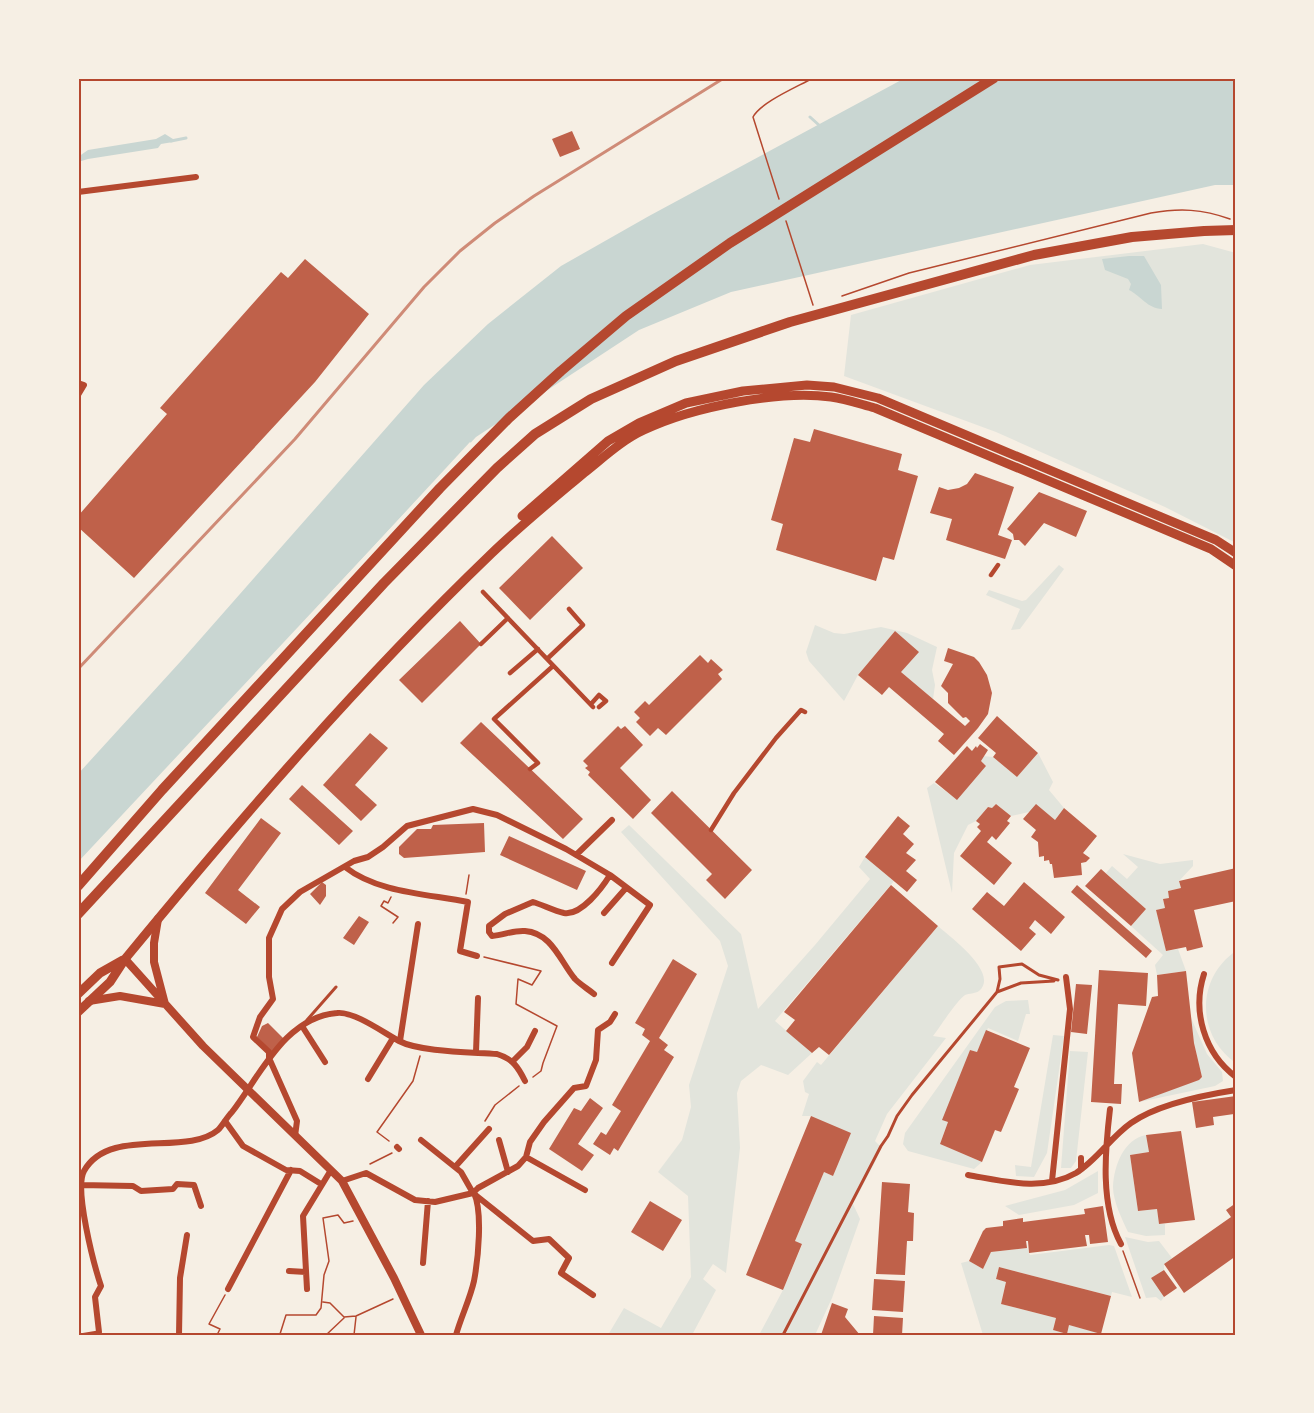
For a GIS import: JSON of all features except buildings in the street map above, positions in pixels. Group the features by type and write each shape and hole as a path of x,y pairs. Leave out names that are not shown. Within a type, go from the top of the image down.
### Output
{"highway":[{"path":"78,886 162,790 440,488 509,418 561,371 626,316 722,249 994,78"},
{"path":"78,914 384,583 497,468 535,434 591,399 676,362 790,322 1034,255 1132,237 1204,231 1236,231"}],"main road":[{"path":"417,626 432,603 519,520 608,441 639,423 686,403 743,391 807,385 834,387 878,398 1216,540 1236,553"},
{"path":"78,1012 110,982 158,918 280,775 417,626 524,523 614,449 642,431 689,412 744,401 807,395 832,397 874,408 1211,549 1236,566"},
{"path":"78,994 99,973 125,959"}],"street":[{"path":"78,192 196,177"},
{"path":"78,383 84,385 78,395"},
{"path":"992,575 998,565"},
{"path":"483,592 594,706"},
{"path":"547,659 583,625 569,609"},
{"path":"481,644 508,618"},
{"path":"510,673 538,649"},
{"path":"530,769 538,763 494,719 554,666"},
{"path":"711,830 734,792 776,738 801,710 805,712"},
{"path":"296,1136 297,1120 269,1058 269,1052 253,1037 260,1017 273,999 269,977 269,938 282,909 300,892 383,847 407,826 473,809 497,814 610,875 650,905 612,963"},
{"path":"576,855 612,820"},
{"path":"345,867 367,880 395,888 468,902 460,951 477,956"},
{"path":"594,994 577,980 551,943 528,931 492,936 489,926 494,920 520,906 533,902 567,914 578,910 601,890 610,875"},
{"path":"604,913 626,888"},
{"path":"158,918 154,962 165,1004"},
{"path":"368,1079 397,1040 418,924"},
{"path":"125,959 203,1046 342,1181 421,1335"},
{"path":"1204,974 1200,987 1199,1008 1202,1026 1218,1058 1236,1077"},
{"path":"1052,1181 1070,1009 1066,977"},
{"path":"89,1001 120,996 165,1004"},
{"path":"476,1052 478,998"},
{"path":"99,1332 95,1297 101,1286 89,1246 79,1184 84,1171 99,1156 130,1144 202,1139 218,1130 269,1058 302,1026 318,1018 339,1012 357,1018 413,1047 497,1054 509,1058 525,1081"},
{"path":"342,1181 366,1173 415,1200 435,1202 473,1193 518,1166 526,1156 530,1142 544,1122 574,1088 586,1086 596,1060 598,1030 610,1022 615,1014"},
{"path":"302,1026 325,1062"},
{"path":"513,1061 527,1047 535,1031"},
{"path":"968,1175 1022,1184 1052,1181 1076,1173 1131,1124 1155,1111 1212,1094 1236,1090"},
{"path":"1110,1108 1106,1148 1106,1186 1116,1234 1121,1244"},
{"path":"225,1121 243,1146 286,1170 300,1171 321,1184"},
{"path":"455,1167 489,1129"},
{"path":"421,1140 461,1172 479,1203 477,1254 473,1282 456,1335"},
{"path":"499,1140 508,1172"},
{"path":"526,1156 585,1190"},
{"path":"1081,1158 1081,1168"},
{"path":"228,1289 291,1170"},
{"path":"307,1289 303,1216 331,1170"},
{"path":"79,1184 133,1186 141,1191 173,1189 177,1184 194,1185 201,1206"},
{"path":"473,1193 532,1241 549,1239 570,1258 561,1273 593,1295"},
{"path":"423,1263 428,1201"},
{"path":"179,1335 180,1278 187,1235"},
{"path":"289,1271 306,1272"}],"lane":[{"path":"783,1335 897,1116 997,992 1000,979 999,967 1022,964 1039,975 1059,981 1021,982 997,992"},
{"path":"302,1026 336,987"},
{"path":"80,1335 99,1332"}],"path":[{"path":"758,136 752,120 755,113 813,78"},
{"path":"810,296 814,305"},
{"path":"465,901 469,875"},
{"path":"393,923 398,916 381,906 384,901 388,903 395,888"},
{"path":"477,956 541,971 532,985 518,979 516,1004 557,1026"},
{"path":"398,1148 377,1132 413,1082 419,1065 421,1047"},
{"path":"275,1335 280,1334 286,1314 316,1315 321,1308 324,1275 329,1261 323,1218 338,1215 344,1223 363,1220"},
{"path":"1121,1244 1140,1298"},
{"path":"217,1335 220,1329 209,1324 228,1289"},
{"path":"326,1335 344,1317 356,1316 402,1295"},
{"path":"321,1302 330,1304 344,1317"},
{"path":"354,1335 356,1316"}],"shaded area":[{"path":"905,78 1236,78 1236,185 1215,185 731,292 639,330 476,437 78,862 78,774 181,661 424,385 488,324 561,266"},
{"path":"165,134 173,139 173,142 161,144 158,148 78,162 78,157 88,150 156,139"},
{"path":"1203,244 1236,253 1236,543 1165,507 996,432 844,376 851,315 1030,265"},
{"path":"1144,256 1161,285 1162,309 1148,304 1129,290 1131,284 1128,279 1105,270 1102,259"},
{"path":"1059,565 1064,569 1020,629 1011,630 1020,609 986,595 989,590 1022,601 1026,600"},
{"path":"815,625 834,633 844,634 881,627 907,633 937,647 932,670 935,685 933,699 901,672 895,631 858,675 844,701 809,661 806,652"},
{"path":"1038,753 1053,782 1049,790 1064,808 1055,820 1029,812 1011,816 996,804 992,808 988,807 976,821 968,825 954,853 952,893 927,788 934,783 957,799 986,766 981,761 983,756 993,757 1017,777"},
{"path":"629,825 741,934 758,1009 870,879 859,867 865,857 894,881 775,1021 812,1053 788,1075 761,1065 741,1081 737,1093 740,1148 726,1273 713,1264 703,1279 716,1290 692,1335 608,1335 624,1308 661,1328 691,1277 688,1196 658,1172 682,1140 691,1107 689,1085 728,966 720,941 621,832"},
{"path":"1123,854 1160,864 1193,860 1193,866 1179,881 1181,888 1168,891 1169,898 1163,899 1165,908 1156,910 1166,951 1178,949 1186,971 1157,975 1155,965 1163,955 1131,926 1146,909 1106,873 1112,866 1127,879 1138,867"},
{"path":"938,926 971,956 983,975 984,983 979,991 965,995 953,1008 933,1036 946,1038 887,1114 875,1141 880,1146 876,1160 853,1204 860,1219 832,1298 815,1335 759,1335 783,1290 802,1245 795,1241 824,1172 833,1176 811,1116 802,1116 809,1094 805,1092 803,1081 817,1062 821,1065"},
{"path":"1236,951 1236,1063 1223,1052 1214,1038 1208,1023 1206,1007 1208,991 1214,976 1223,962"},
{"path":"1028,1000 1030,1014 1026,1014 1018,1041 988,1028 977,1052 970,1050 943,1120 948,1122 940,1144 982,1162 974,1169 908,1151 903,1144 905,1133 995,1007 1006,1001"},
{"path":"1191,1018 1207,1054 1222,1072 1223,1081 1215,1086 1139,1102 1202,1078"},
{"path":"1053,1035 1064,1036 1047,1153 1034,1177 1016,1176 1015,1165 1031,1167"},
{"path":"1070,1051 1088,1052 1076,1161 1071,1168 1061,1168"},
{"path":"1146,1135 1149,1152 1130,1155 1138,1211 1157,1209 1159,1224 1165,1224 1165,1235 1146,1236 1128,1232 1114,1198 1115,1170 1122,1154 1126,1147 1138,1137"},
{"path":"1098,1171 1098,1193 1074,1205 1019,1215 1005,1206 1065,1190"},
{"path":"1125,1237 1148,1242 1159,1241 1172,1258 1164,1264 1164,1270 1151,1278 1164,1297 1161,1301 1156,1297 1146,1298"},
{"path":"1114,1246 1132,1297 1112,1292 1111,1296 999,1267 996,1279 1006,1282 1001,1304 1056,1318 1053,1330 1067,1334 1069,1325 1107,1335 983,1335 961,1263 969,1261 983,1269 991,1252 1027,1248 1030,1255"}],"pier":[{"path":"470,442 473,445 204,730"}],"waterway":[{"path":"810,117 820,126"},
{"path":"171,141 186,138"}],"railway":[{"path":"78,669 295,439 424,287 460,251 534,196 724,78"}]}
